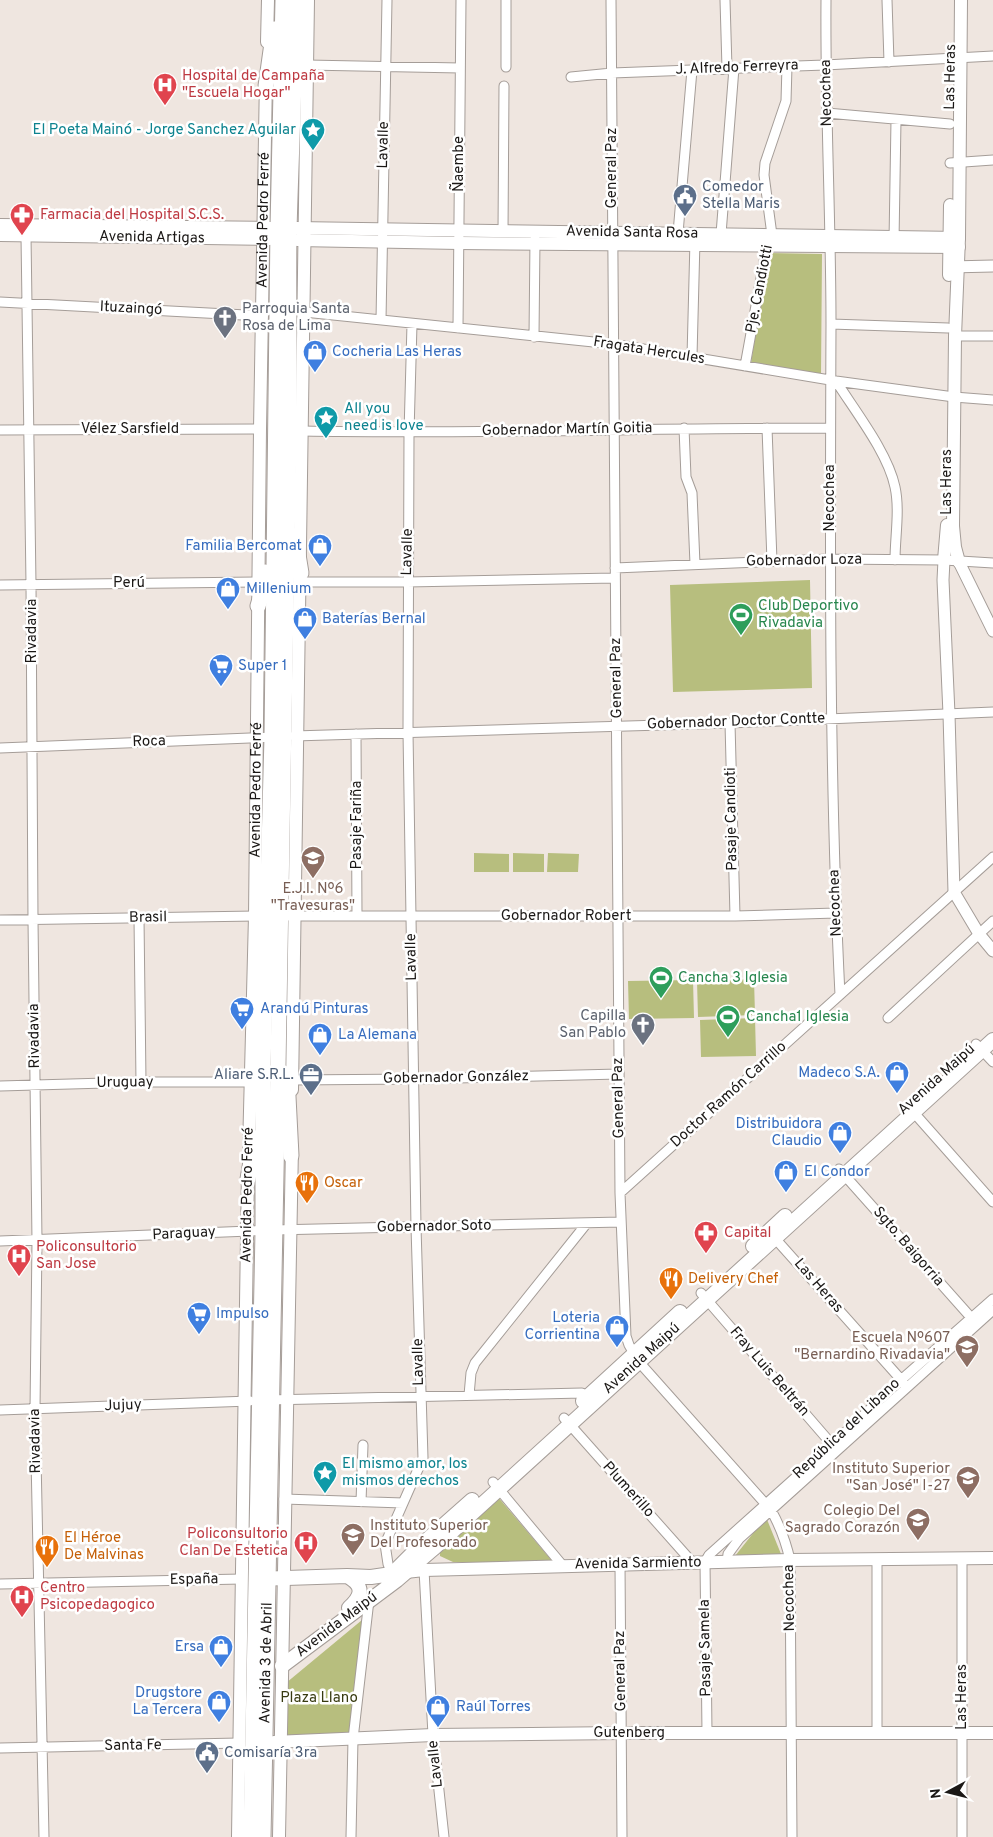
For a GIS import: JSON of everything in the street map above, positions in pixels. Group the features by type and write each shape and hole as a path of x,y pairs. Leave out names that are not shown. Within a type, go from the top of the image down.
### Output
{"highway":[{"path":"266,86 279,0"},
{"name":"Avenida Pedro Ferré","path":"262,1579 266,1400 261,1231 263,1067 275,916 278,737 289,428 284,234 283,0"},
{"name":"Avenida Pedro Ferré","path":"284,234 295,86 296,0"},
{"path":"295,86 304,0"},
{"path":"289,428 295,542 301,578"},
{"path":"258,606 264,586 266,510 289,428"},
{"name":"Avenida Pedro Ferré","path":"261,1231 280,995 275,916"},
{"path":"280,995 291,1156"},
{"path":"248,1179 254,1152 263,1067"},
{"name":"Avenida 3 de Abril","path":"251,1837 252,1743 262,1579"},
{"name":"Avenida 3 de Abril","path":"252,1743 264,1837"}],"main road":[{"name":"Avenida Pedro Ferré","path":"268,0 266,86 284,234 304,312 289,428"},
{"name":"Avenida Pedro Ferré","path":"278,737 258,606 263,316 284,234 307,65 308,0"},
{"name":"Las Heras","path":"944,560 947,536 954,267 956,59 952,0"},
{"name":"Las Heras","path":"954,162 950,124 961,0"},
{"name":"Avenida Artigas","path":"0,225 284,234"},
{"name":"Avenida Santa Rosa","path":"459,237 503,232 535,238"},
{"name":"Avenida Santa Rosa","path":"612,238 678,233 695,239 721,234 769,240"},
{"name":"Avenida Artigas","path":"0,235 284,234"},
{"name":"Avenida Santa Rosa","path":"284,234 954,242"},
{"name":"Las Heras","path":"951,397 953,526 959,562"},
{"name":"Avenida Pedro Ferré","path":"262,1579 284,1499 266,1400 290,1230 293,1080 275,916 278,737 301,578"},
{"name":"Avenida Pedro Ferré","path":"262,1579 266,1400 261,1231 248,1179 250,1082 275,916"},
{"name":"Avenida Maipú","path":"282,1666 369,1600 397,1576 420,1546 496,1485 567,1422 979,1047 993,1028"},
{"name":"Avenida Maipú","path":"979,1047 993,1040"},
{"name":"Avenida Sarmiento","path":"262,1579 397,1576 424,1570 620,1564 993,1558"},
{"path":"312,1643 360,1596 358,1584 347,1576"},
{"name":"Avenida 3 de Abril","path":"238,1837 252,1743 240,1664 262,1579"},
{"name":"Avenida 3 de Abril","path":"262,1579 282,1666 279,1837"},
{"name":"Gutenberg","path":"252,1743 433,1736 622,1733 993,1733"}],"street":[{"name":"Lavalle","path":"381,320 387,0"},
{"name":"Ñaembe","path":"458,328 462,0"},
{"path":"506,0 506,67"},
{"name":"General Paz","path":"611,0 620,1193 626,1336 637,1358"},
{"path":"721,234 731,68 725,0"},
{"name":"Necochea","path":"826,0 833,380 830,428 832,718 836,913 840,995"},
{"path":"887,0 889,62"},
{"name":"J. Alfredo Ferreyra","path":"571,77 612,72 826,65 993,56"},
{"path":"307,65 460,68"},
{"name":"Pje. Candiotti","path":"745,366 769,240 764,174 765,163 786,101 787,66"},
{"path":"678,233 692,70"},
{"path":"503,232 504,86"},
{"path":"827,114 950,124"},
{"path":"894,242 896,120"},
{"path":"954,162 993,160"},
{"name":"Rivadavia","path":"26,236 36,1085 35,1410 44,1837"},
{"path":"534,337 535,238"},
{"path":"692,357 695,239"},
{"path":"954,267 993,266"},
{"name":"Ituzaingó","path":"0,302 263,316"},
{"name":"Fragata Hercules","path":"304,312 613,344 833,380 951,397 993,400"},
{"name":"Lavalle","path":"397,1576 385,1544 423,1458 416,1227 408,732 407,582 412,324"},
{"path":"831,324 993,336"},
{"path":"833,380 882,455 895,486 897,502 894,560"},
{"name":"Gobernador Martín Goitia","path":"289,428 409,433 684,428 830,428"},
{"path":"684,428 686,477 692,493 695,564"},
{"path":"768,428 772,561"},
{"name":"Vélez Sarsfield","path":"0,430 260,429"},
{"name":"Gobernador Loza","path":"615,568 830,559 944,560 993,563"},
{"name":"Las Heras","path":"944,560 942,580 949,714 954,892 979,934 993,951"},
{"path":"959,562 993,631"},
{"path":"301,578 407,582 615,578"},
{"name":"Perú","path":"0,585 258,582"},
{"name":"Gobernador Doctor Contte","path":"278,737 730,723 993,712"},
{"name":"Pasaje Candioti","path":"730,723 734,916"},
{"name":"Pasaje Fariña","path":"356,734 357,916"},
{"name":"Roca","path":"0,748 278,737"},
{"name":"Doctor Ramón Carrillo","path":"620,1193 993,857"},
{"name":"Gobernador Robert","path":"275,916 734,916 836,913"},
{"name":"Brasil","path":"0,920 275,916"},
{"path":"139,918 141,1082"},
{"path":"888,1018 993,921"},
{"path":"979,1047 993,1062"},
{"name":"Gobernador González","path":"293,1080 619,1074"},
{"name":"Uruguay","path":"0,1086 141,1082 250,1082"},
{"path":"911,1109 993,1202"},
{"name":"Sgto. Baigorria","path":"842,1172 974,1321"},
{"name":"Gobernador Soto","path":"261,1231 621,1222"},
{"path":"469,1394 475,1363 587,1223"},
{"name":"Paraguay","path":"0,1241 261,1231"},
{"name":"Las Heras","path":"772,1234 904,1383"},
{"name":"Fray Luis Beltrán","path":"704,1296 835,1448"},
{"name":"República del Libano","path":"698,1562 768,1507 835,1448 974,1321 993,1299"},
{"name":"República del Libano","path":"974,1321 993,1310"},
{"name":"Necochea","path":"637,1358 768,1507 778,1522 790,1560 792,1837"},
{"name":"Jujuy","path":"0,1410 469,1394 582,1393 592,1399"},
{"name":"Plumerillo","path":"567,1422 698,1562"},
{"path":"361,1502 363,1445"},
{"path":"496,1485 563,1566"},
{"path":"284,1499 403,1503"},
{"name":"República del Libano","path":"727,1562 728,1554 739,1539 768,1507"},
{"name":"Las Heras","path":"962,1558 962,1837"},
{"path":"876,1560 877,1732"},
{"name":"Pasaje Samela","path":"698,1562 707,1733"},
{"name":"General Paz","path":"620,1564 622,1837"},
{"name":"Lavalle","path":"424,1570 433,1736 444,1837"},
{"name":"España","path":"0,1584 262,1579"},
{"path":"351,1837 353,1739 369,1600"},
{"name":"Santa Fe","path":"0,1748 252,1743"}],"green space":[{"path":"768,253 822,254 821,375 751,363"},
{"name":"Club Deportivo Rivadavia","path":"810,580 812,688 673,692 670,585"},
{"path":"474,853 509,854 509,872 474,872"},
{"path":"513,853 544,854 544,872 513,872"},
{"path":"548,853 579,854 578,872 547,872"},
{"path":"754,979 755,1015 698,1017 697,981"},
{"name":"Cancha 3 Iglesia","path":"693,980 694,1018 629,1019 628,981"},
{"name":"Cancha1 Iglesia","path":"755,1018 756,1056 701,1057 700,1020"},
{"path":"498,1497 553,1562 453,1562 440,1556 440,1550"},
{"path":"766,1517 781,1554 735,1556"},
{"name":"Plaza Llano","path":"362,1620 349,1735 286,1738 286,1683"}],"place":[{"name":"Hospital de Campaña \"Escuela Hogar\"","path":"165,106"},
{"name":"El Poeta Mainó - Jorge Sanchez Aguilar","path":"313,151"},
{"name":"Comedor Stella Maris","path":"685,217"},
{"name":"Farmacia del Hospital S.C.S.","path":"22,236"},
{"name":"Parroquia Santa Rosa de Lima","path":"225,339"},
{"name":"Cocheria Las Heras","path":"315,373"},
{"name":"All you need is love","path":"326,439"},
{"name":"Familia Bercomat","path":"320,567"},
{"name":"Millenium","path":"228,610"},
{"name":"Club Deportivo Rivadavia","path":"741,636"},
{"name":"Baterías Bernal","path":"305,640"},
{"name":"Super 1","path":"221,687"},
{"name":"E.J.I. Nº6 \"Travesuras\"","path":"313,879"},
{"name":"Cancha 3 Iglesia","path":"661,999"},
{"name":"Arandú Pinturas","path":"242,1030"},
{"name":"Cancha1 Iglesia","path":"728,1038"},
{"name":"Capilla San Pablo","path":"643,1046"},
{"name":"La Alemana","path":"320,1056"},
{"name":"Madeco S.A.","path":"897,1094"},
{"name":"Aliare S.R.L.","path":"311,1096"},
{"name":"Distribuidora Claudio","path":"840,1154"},
{"name":"El Condor","path":"786,1193"},
{"name":"Oscar","path":"307,1204"},
{"name":"Capital","path":"706,1254"},
{"name":"Policonsultorio San Jose","path":"19,1277"},
{"name":"Delivery Chef","path":"671,1300"},
{"name":"Impulso","path":"199,1335"},
{"name":"Loteria Corrientina","path":"617,1348"},
{"name":"Escuela Nº607 \"Bernardino Rivadavia\"","path":"967,1368"},
{"name":"El mismo amor, los mismos derechos","path":"325,1494"},
{"name":"Instituto Superior \"San José\" I-27","path":"968,1499"},
{"name":"Colegio Del Sagrado Corazón","path":"918,1541"},
{"name":"Instituto Superior Del Profesorado","path":"353,1556"},
{"name":"Policonsultorio Clan De Estetica","path":"306,1564"},
{"name":"El Héroe De Malvinas","path":"47,1568"},
{"name":"Centro Psicopedagogico","path":"22,1618"},
{"name":"Ersa","path":"221,1668"},
{"name":"Drugstore La Tercera","path":"219,1723"},
{"name":"Raúl Torres","path":"438,1728"},
{"name":"Comisaría 3ra","path":"207,1774"}]}
